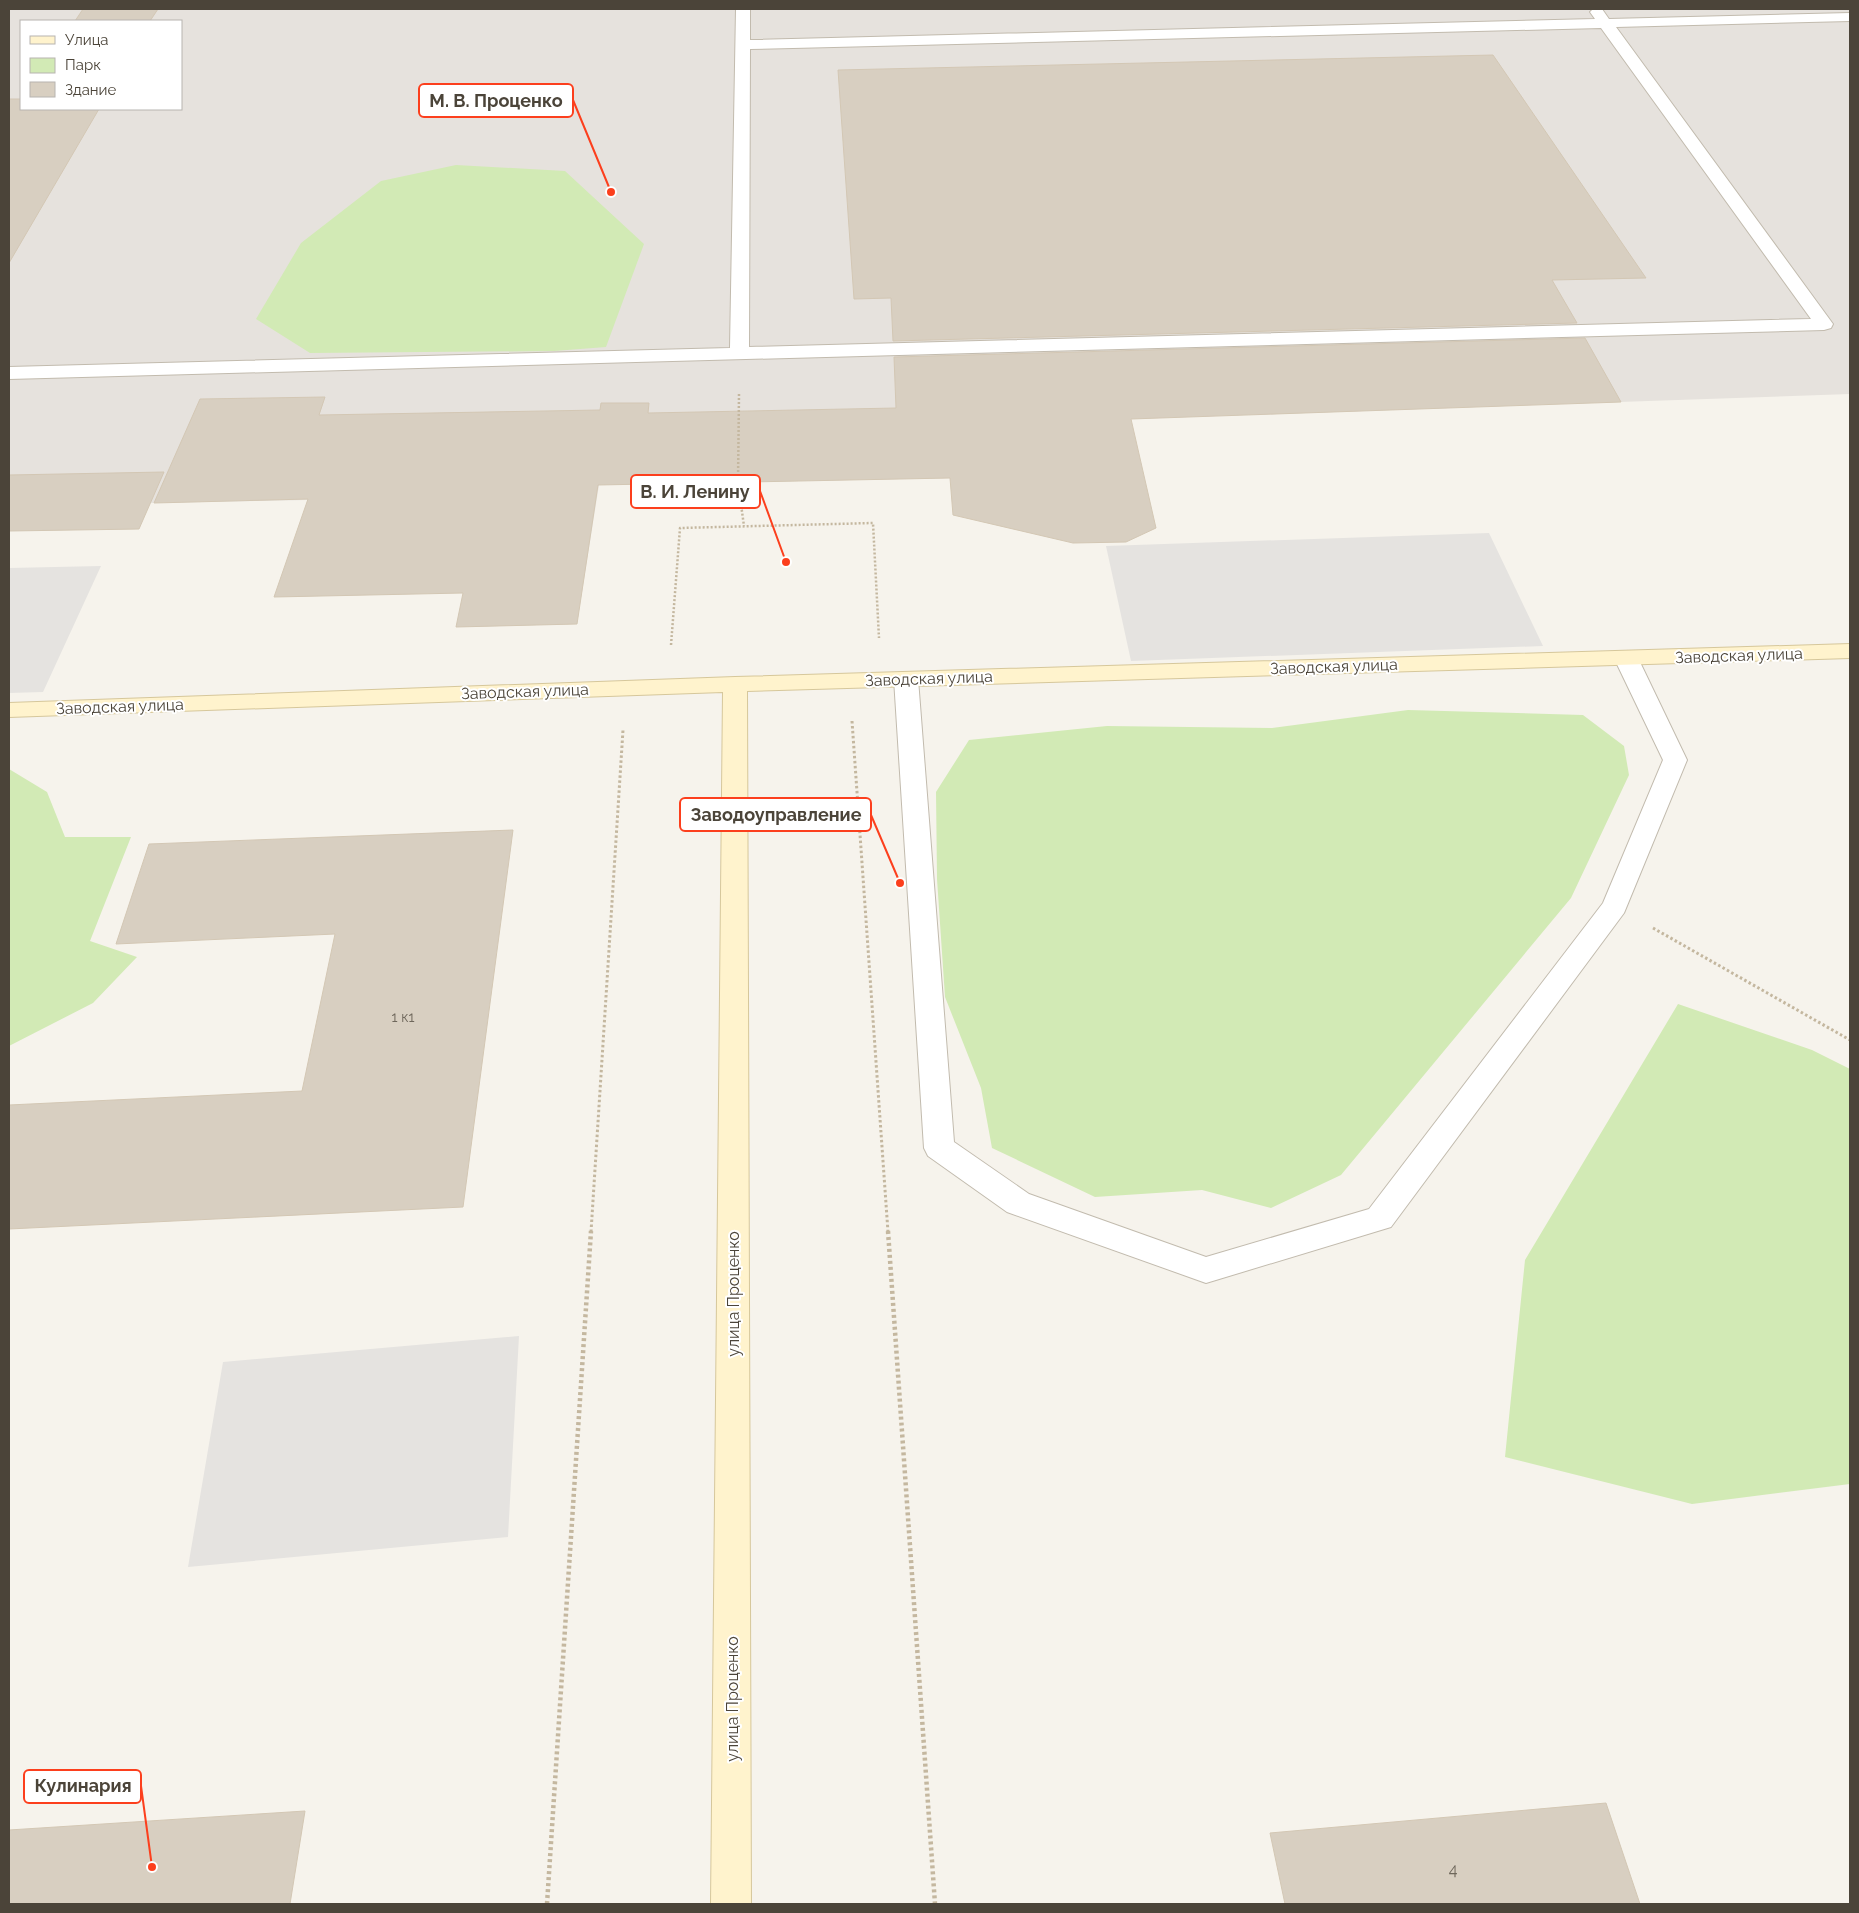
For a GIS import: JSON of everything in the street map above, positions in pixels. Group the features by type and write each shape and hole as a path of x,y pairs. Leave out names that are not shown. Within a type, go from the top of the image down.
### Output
{"main road":[{"name":"Заводская улица","path":"9,710 849,680 1850,652"},
{"name":"улица Проценко","path":"731,1904 735,684"}],"lane":[{"path":"739,353 744,9"},
{"path":"9,373 1824,324 1607,23 1594,9"},
{"path":"743,45 1850,17"},
{"path":"906,679 939,1148 1018,1203 1206,1270 1380,1218 1614,906 1675,760 1626,658"}],"path":[{"path":"739,353 738,483 744,526"},
{"path":"671,647 680,528 744,526 873,523 880,641"},
{"path":"849,680 935,1904"},
{"path":"548,1904 626,688"},
{"path":"1614,906 1850,1040"}],"shaded area":[{"path":"9,9 1850,9 1850,394 1131,419 950,478 599,485 577,624 456,627 467,577 415,578 411,594 274,597 308,500 150,503 139,529 9,531"},
{"path":"1489,533 1543,646 1131,661 1106,546"},
{"path":"101,566 43,692 9,693 9,568"},
{"path":"519,1336 508,1537 188,1567 223,1362"}],"green space":[{"path":"456,165 565,171 644,244 606,347 554,351 310,353 256,319 301,243 381,181"},
{"path":"1408,710 1583,715 1624,746 1629,775 1571,898 1341,1175 1271,1208 1202,1190 1095,1197 992,1148 981,1088 945,997 937,879 936,792 969,740 1107,726 1272,728"},
{"path":"9,769 47,792 65,837 131,837 90,941 137,957 93,1003 9,1046"},
{"path":"1678,1004 1812,1050 1850,1069 1850,1484 1692,1504 1505,1457 1525,1260"}],"building":[{"path":"83,9 158,9 151,20 76,20"},
{"path":"1493,55 1646,278 1552,280 1577,323 893,341 891,298 854,299 838,70"},
{"path":"9,99 20,99 20,110 98,110 9,263"},
{"path":"1585,338 1621,402 1131,419 1156,528 1126,542 1073,543 953,515 950,478 598,485 577,624 456,627 463,593 274,597 308,499 154,503 200,399 325,397 319,415 600,410 601,403 649,403 648,413 896,408 894,357"},
{"path":"164,472 139,529 9,531 9,475"},
{"path":"513,830 463,1207 9,1229 9,1105 302,1091 335,934 116,944 149,844"},
{"path":"1606,1803 1640,1904 1285,1904 1270,1833"},
{"path":"305,1811 290,1904 9,1904 9,1830"}],"place":[{"name":"М. В. Проценко","path":"611,192"},
{"name":"В. И. Ленину","path":"786,562"},
{"name":"Заводоуправление","path":"900,883"},
{"name":"Кулинария","path":"152,1867"}]}
